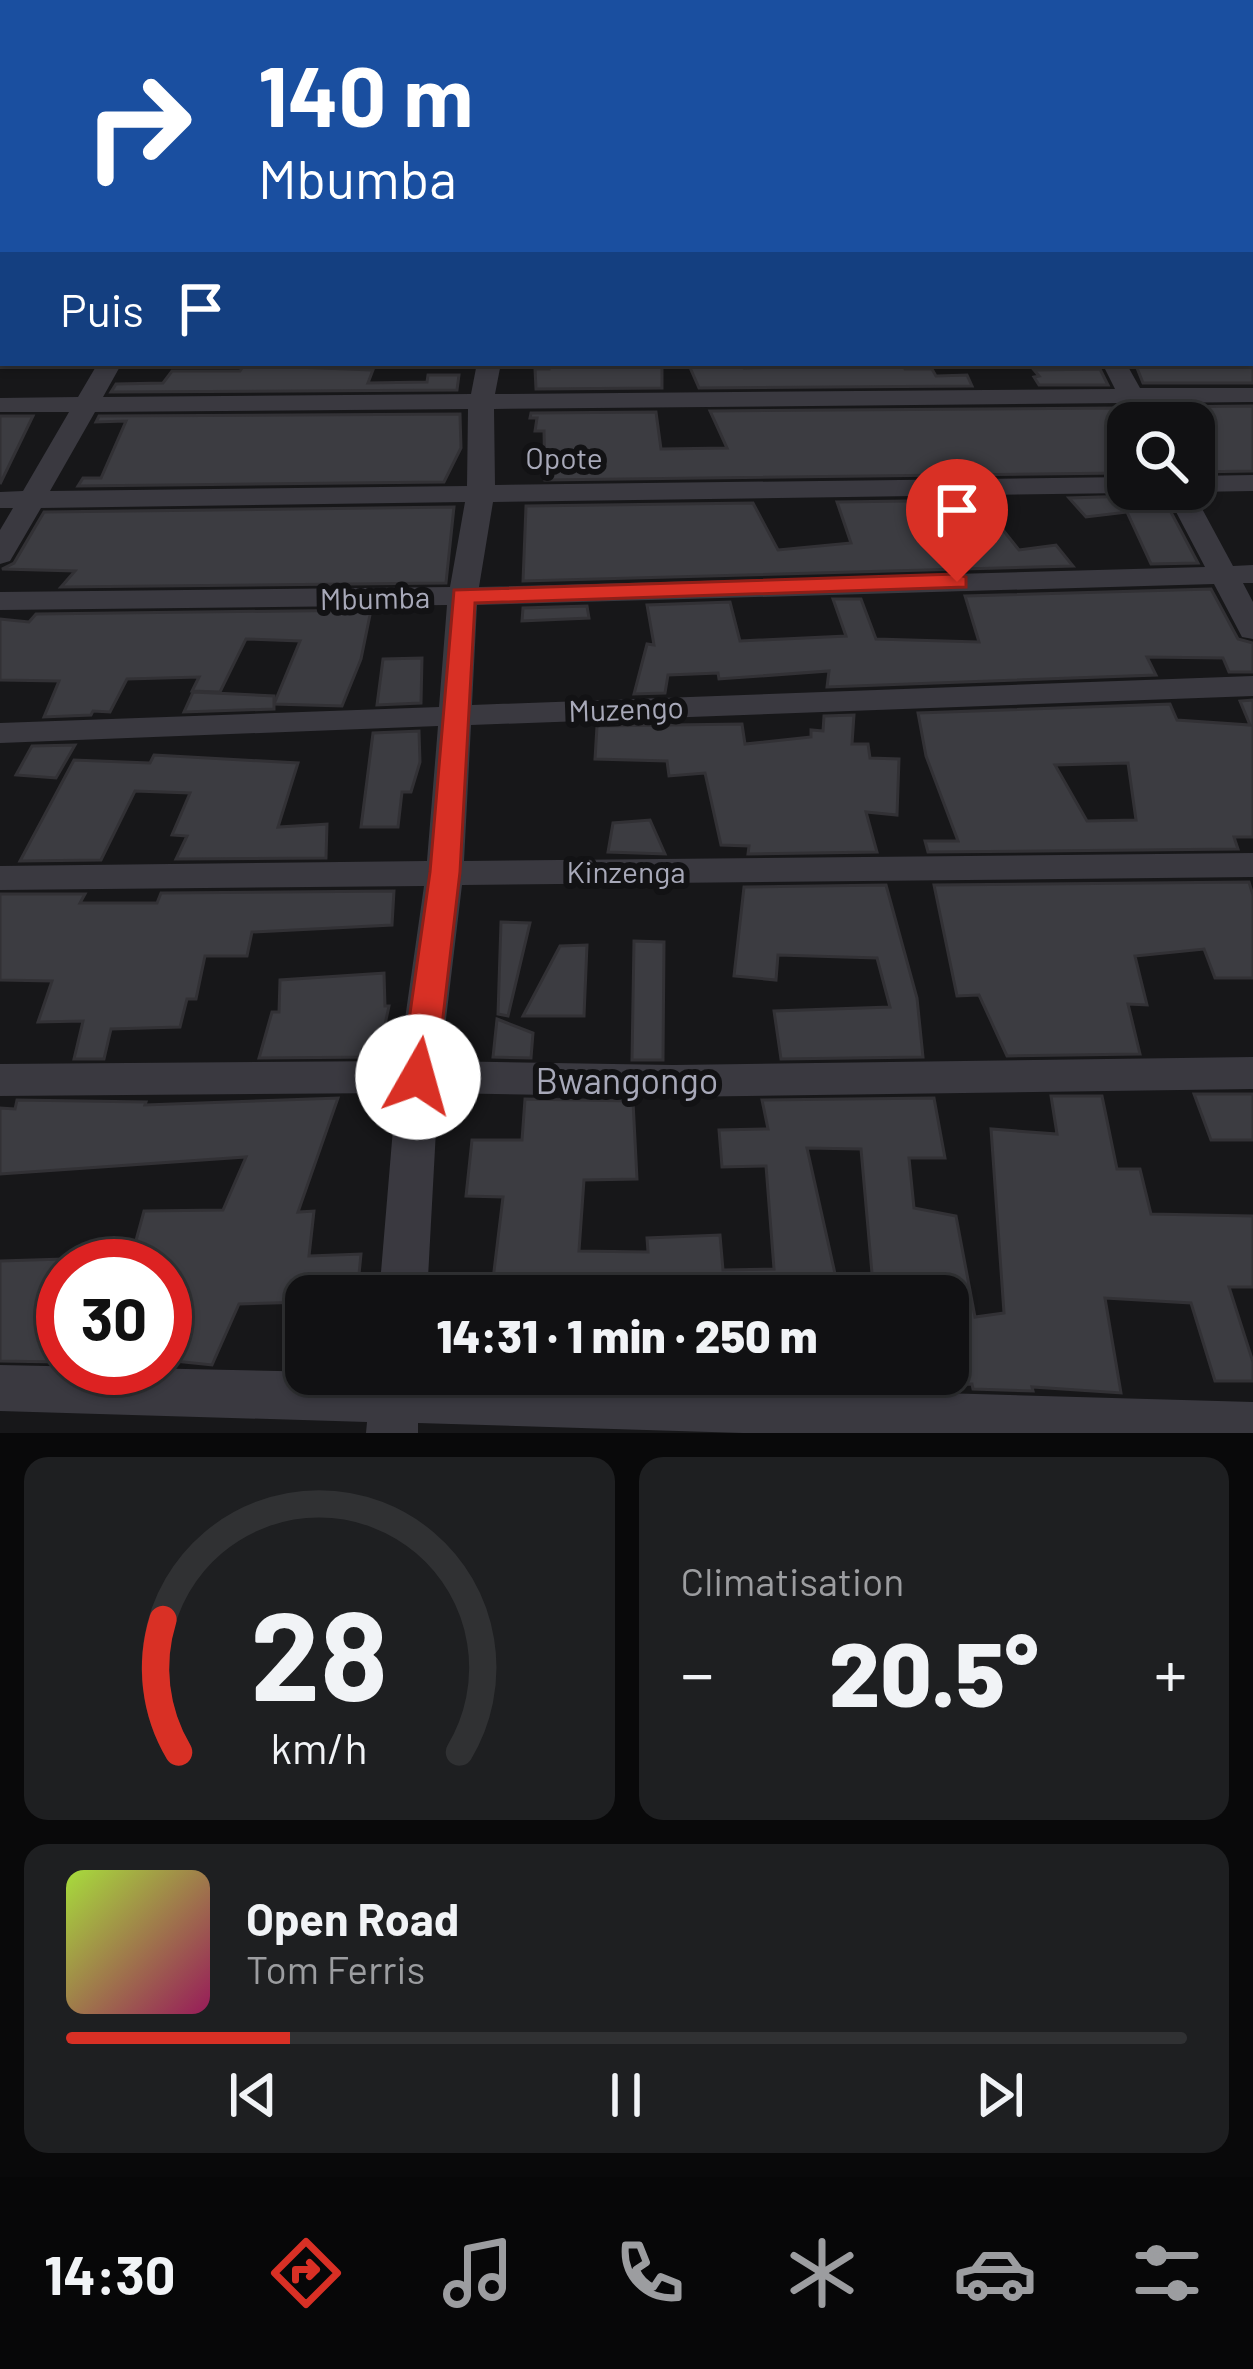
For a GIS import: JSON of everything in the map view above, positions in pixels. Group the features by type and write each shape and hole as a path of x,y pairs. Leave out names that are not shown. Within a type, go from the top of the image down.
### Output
{"street":[{"path":"0,555 108,366"},
{"path":"404,1275 418,1077 445,872 463,596 482,490 481,403 488,366"},
{"path":"1116,366 1137,402"},
{"path":"0,404 1253,395"},
{"path":"1215,484 1253,483"},
{"name":"Opote","path":"0,500 1107,485"},
{"path":"1193,510 1239,574 1253,630"},
{"name":"Mbumba","path":"0,601 463,596 1239,574"},
{"name":"Muzengo","path":"0,733 1253,686"},
{"name":"Kinzenga","path":"0,878 1253,865"},
{"name":"Bwangongo","path":"0,1080 418,1077 674,1081 1253,1073"},
{"path":"0,1388 1253,1425"}],"building":[{"path":"243,366 373,370 368,383 427,382 428,375 459,375 457,390 111,392 116,384 163,383 172,371 240,371"},
{"path":"662,366 662,388 536,389 535,369"},
{"path":"689,366 904,366 932,369 936,376 967,375 972,386 699,388"},
{"path":"1136,366 1253,367 1253,383 1143,383"},
{"path":"1100,369 1108,385 1039,385 1034,377 1039,376 1034,370"},
{"path":"1215,406 1253,406 1253,471 1215,472"},
{"path":"1107,408 1107,473 545,480 544,431 535,431 537,418 530,418 531,413 656,412 661,449 727,448 710,411"},
{"path":"460,414 461,448 444,482 78,486 83,478 101,478 126,421 96,422 99,416"},
{"path":"0,416 33,416 0,484"},
{"path":"1107,497 1107,510 1170,510 1198,563 1151,564 1127,512 1086,517 1069,498"},
{"path":"979,500 1019,550 1056,545 1073,566 523,581 526,506 753,503 778,550 851,543 837,502"},
{"path":"454,507 446,583 61,587 75,571 2,569 14,563 44,512"},
{"path":"1211,589 1238,639 1253,643 1253,672 1229,672 1223,658 1147,657 1156,675 827,687 829,671 719,679 718,673 668,675 665,693 634,694 647,644 654,645 647,605 730,602 740,641 846,636 833,599 861,599 876,639 979,642 965,596"},
{"path":"587,606 589,618 522,621 523,608"},
{"path":"371,610 361,659 342,706 274,704 300,641 246,639 220,692 192,691 199,677 127,679 110,712 93,711 91,715 44,717 59,681 0,680 0,619 29,622 36,614"},
{"path":"422,658 421,703 377,705 383,659"},
{"path":"193,692 274,696 274,709 184,712"},
{"path":"1253,700 1253,837 1234,837 1238,849 928,852 925,841 958,841 926,756 918,713 1170,704 1177,720 1250,725 1240,701","holes":["1128,763 1136,820 1087,821 1055,765"]},
{"path":"854,715 852,744 868,744 870,758 899,759 897,815 866,812 877,852 748,854 749,846 721,845 705,773 669,776 667,761 595,759 597,726 742,724 745,744 811,737 811,730 823,731 824,716"},
{"path":"419,731 420,762 411,792 402,792 398,827 361,827 373,733"},
{"path":"75,745 56,778 16,775 32,746"},
{"path":"154,755 298,763 278,827 327,824 326,858 176,859 187,836 172,835 190,793 135,791 101,860 20,861 74,760 150,763"},
{"path":"650,820 665,854 608,852 613,823"},
{"path":"1249,882 1253,978 1215,978 1204,949 1135,956 1147,1005 1128,1004 1140,1054 1007,1056 979,995 957,996 934,885"},
{"path":"886,885 917,998 923,1057 781,1059 774,1011 890,1007 877,958 778,955 776,980 734,976 744,887"},
{"path":"394,891 392,925 252,932 247,956 205,956 196,999 187,999 180,1027 111,1029 104,1059 74,1059 83,1021 38,1022 52,981 0,980 0,894 85,894 80,903 157,903 161,893"},
{"path":"501,922 530,923 508,1016 498,1014"},
{"path":"634,941 664,942 663,1060 632,1060"},
{"path":"587,945 584,1016 523,1016 560,946"},
{"path":"384,973 385,1006 389,1006 378,1057 259,1058 272,1012 279,1012 280,980"},
{"path":"497,1019 533,1033 531,1058 493,1057"},
{"path":"1194,1094 1253,1094 1253,1140 1211,1140"},
{"path":"1051,1096 1102,1096 1117,1169 1140,1169 1151,1214 1253,1216 1253,1287 1229,1287 1253,1362 1253,1381 1215,1381 1191,1303 1105,1298 1121,1393 973,1389 969,1384 969,1285 975,1317 1004,1313 991,1129 1057,1134"},
{"path":"338,1098 298,1212 314,1211 309,1256 361,1254 359,1275 285,1275 285,1303 239,1304 212,1365 192,1363 192,1239 136,1239 144,1211 223,1210 246,1157 0,1174 0,1108 15,1109 17,1100 145,1105"},
{"path":"934,1098 945,1158 909,1158 914,1208 956,1216 967,1275 872,1275 861,1149 807,1148 835,1275 494,1275 503,1197 466,1196 472,1140 522,1140 525,1099 633,1101 637,1179 584,1180 579,1251 648,1252 647,1238 720,1235 723,1270 774,1269 766,1166 722,1167 719,1130 768,1129 762,1100"},
{"path":"36,1260 36,1362 0,1361 0,1261"}],"route":[{"path":"418,1077 445,872 463,596 957,582"}]}
